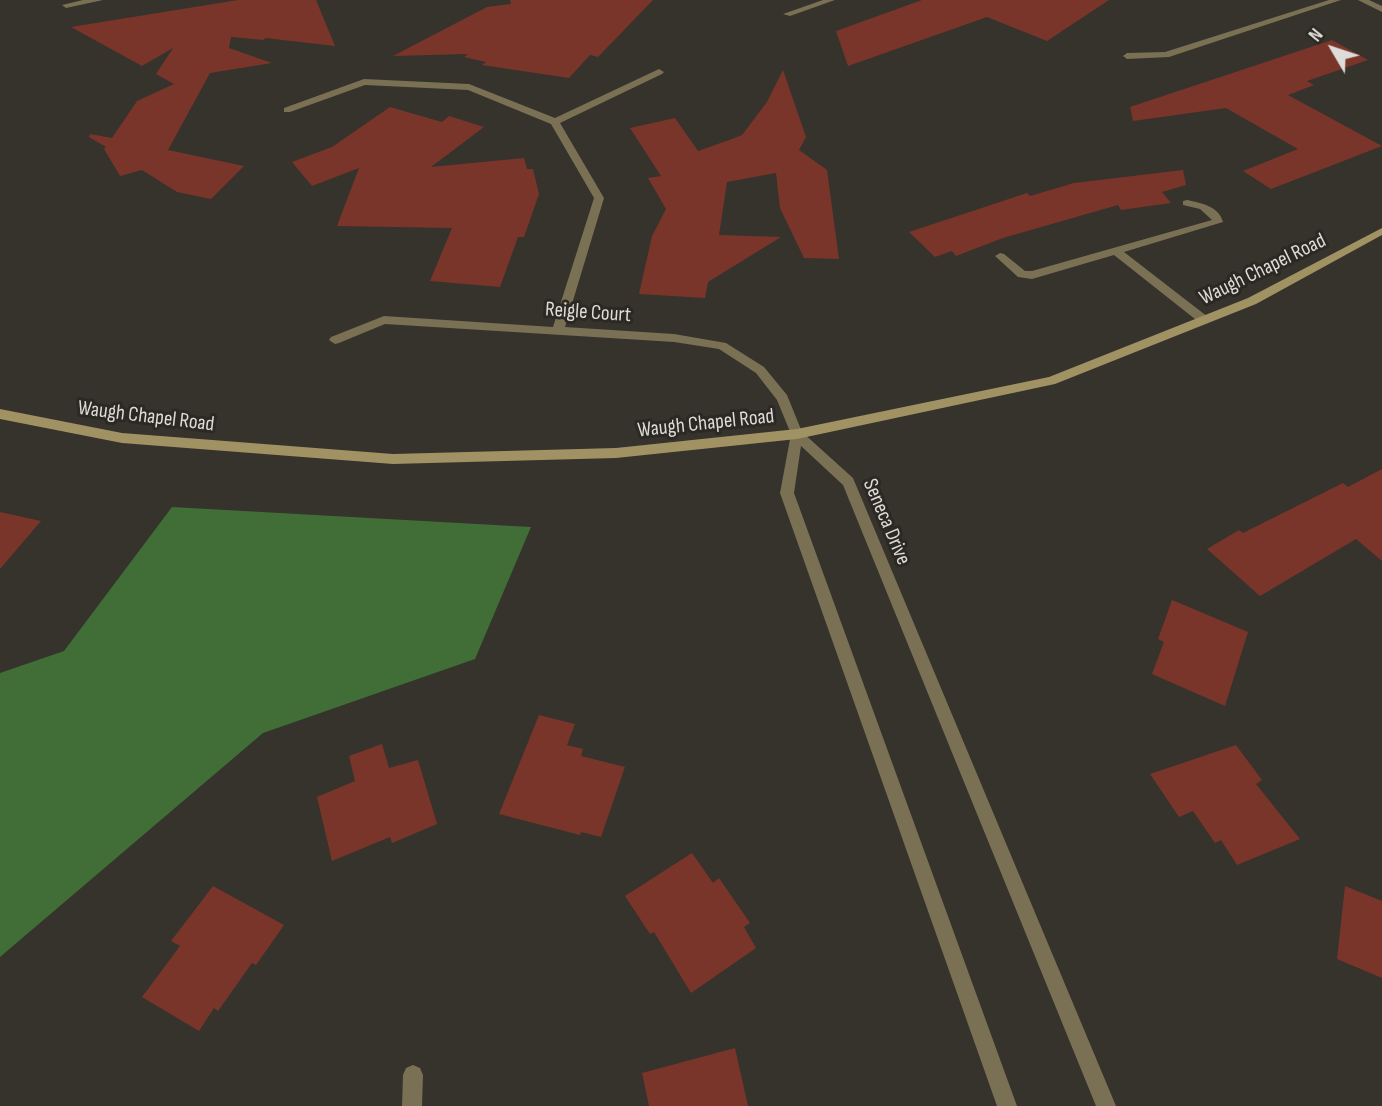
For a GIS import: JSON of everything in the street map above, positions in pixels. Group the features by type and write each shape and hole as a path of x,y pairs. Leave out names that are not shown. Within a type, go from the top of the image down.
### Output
{"main road":[{"name":"Waugh Chapel Road","path":"0,414 122,438 393,459 616,453 797,434 1051,381 1252,301 1382,231"}],"street":[{"path":"66,5 99,0"},
{"path":"787,14 831,0"},
{"path":"1127,56 1166,55 1337,0"},
{"path":"1362,0 1382,9"},
{"path":"555,122 659,72"},
{"path":"287,110 364,82 377,82 469,87 555,122 598,198 558,330"},
{"path":"1000,256 1022,275 1032,275 1218,222 1217,217 1204,207 1187,203"},
{"path":"1115,251 1204,320"},
{"name":"Reigle Court","path":"335,340 384,320 674,338 722,346 760,370 783,398 797,434"},
{"path":"797,434 787,493 1007,1106"},
{"name":"Seneca Drive","path":"797,434 848,482 1105,1106"},
{"path":"412,1106 413,1075"}],"green space":[{"path":"172,507 531,527 475,659 263,733 0,957 0,673 64,651"}],"building":[{"path":"238,0 316,0 335,46 231,37 229,48 272,63 210,73 168,150 244,166 211,199 177,192 142,170 120,176 104,149 106,147 89,137 90,134 112,138 137,101 174,84 156,74 173,48 142,66 71,27"},
{"path":"510,0 653,0 598,57 590,55 569,78 482,65 486,62 464,57 468,54 393,56 487,7 511,4"},
{"path":"922,0 1109,0 1047,41 987,17 848,66 836,31"},
{"path":"1332,40 1368,60 1307,81 1314,85 1288,95 1382,146 1271,189 1243,171 1298,149 1226,108 1133,121 1130,107"},
{"path":"783,70 806,137 799,150 827,170 839,259 804,258 780,208 776,173 727,182 719,235 781,237 708,282 705,298 639,294 652,236 666,209 648,178 661,176 630,128 675,118 698,151 732,139 742,135 767,102"},
{"path":"390,107 442,122 449,116 484,127 431,167 524,158 527,169 533,169 539,194 524,237 518,237 500,287 430,281 452,228 337,226 359,168 312,186 292,162 332,147"},
{"path":"1183,170 1186,185 1162,192 1171,203 1121,210 1118,205 1003,238 956,256 952,251 935,257 909,232 1027,193 1030,196 1074,183"},
{"path":"1382,469 1382,561 1356,539 1260,596 1207,549 1239,530 1243,533 1343,483 1348,487"},
{"path":"0,512 41,521 0,569"},
{"path":"1172,600 1248,632 1225,706 1152,674 1164,642 1158,639"},
{"path":"539,715 575,724 567,745 583,749 581,756 625,767 601,837 581,832 580,835 499,814"},
{"path":"382,744 389,768 418,760 437,824 392,843 390,837 332,861 317,797 355,781 349,756"},
{"path":"1236,745 1262,780 1256,784 1300,839 1237,865 1221,840 1215,843 1193,811 1179,817 1150,774"},
{"path":"692,853 713,883 719,878 750,923 744,927 756,948 691,993 654,932 650,934 625,896"},
{"path":"213,886 284,925 256,965 252,963 218,1011 214,1008 199,1031 142,997 180,946 171,941"},
{"path":"1345,886 1382,901 1382,978 1337,959"},
{"path":"735,1048 748,1106 649,1106 642,1073"}]}
